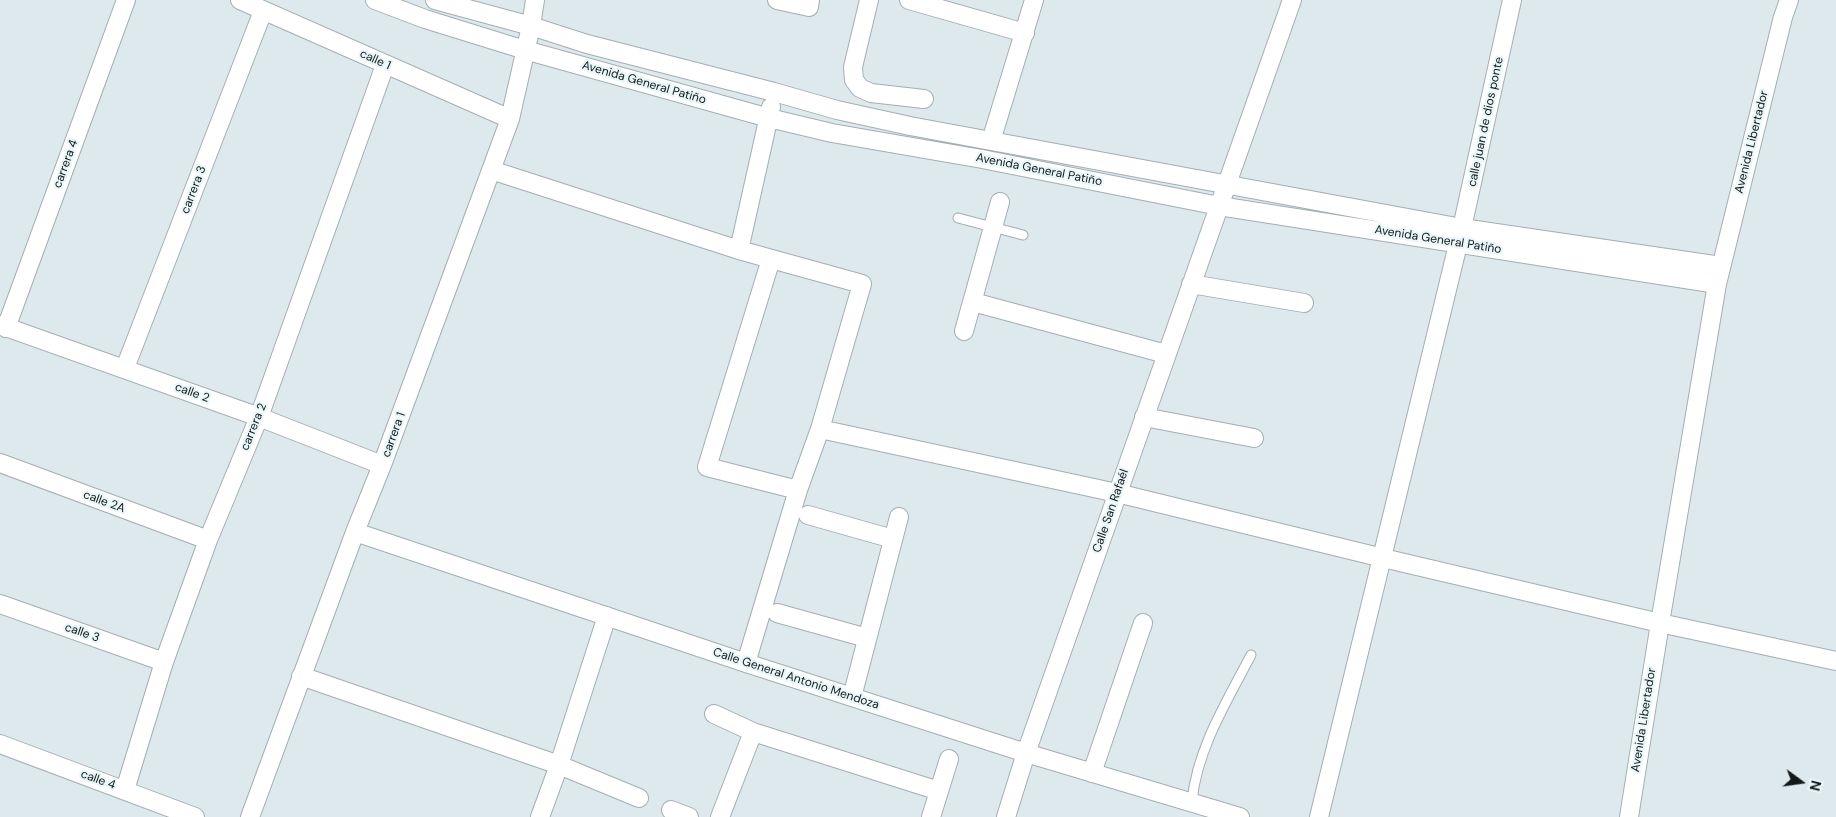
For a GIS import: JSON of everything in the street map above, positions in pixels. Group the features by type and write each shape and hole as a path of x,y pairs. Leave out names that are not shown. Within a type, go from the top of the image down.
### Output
{"street":[{"name":"carrera 4","path":"3,326 126,0"},
{"name":"calle 1","path":"240,0 510,119"},
{"name":"Avenida General Patiño","path":"375,0 425,19 525,50 769,118 832,133 982,159 1219,206 1721,266"},
{"name":"Avenida General Patiño","path":"434,0 531,26 587,44 837,110 1225,185 1460,236 1717,284"},
{"name":"carrera 1","path":"250,817 510,119 535,0"},
{"path":"777,0 809,7 810,0"},
{"path":"868,0 853,67 854,80 860,88 871,93 924,99"},
{"path":"909,0 1024,33"},
{"path":"991,141 1034,0"},
{"name":"Calle San Rafaél","path":"1006,817 1026,753 1117,493 1292,0"},
{"name":"calle juan de dios ponte","path":"1319,817 1460,236 1512,0"},
{"name":"Avenida Libertador","path":"1629,817 1717,284 1783,17 1789,0"},
{"name":"carrera 3","path":"125,368 263,11"},
{"name":"carrera 2","path":"125,790 164,662 208,540 258,417 385,65"},
{"path":"739,250 774,92"},
{"path":"491,170 739,250 862,284 820,429 798,490 746,663"},
{"path":"964,331 1000,202"},
{"path":"771,259 707,466 798,490"},
{"path":"1191,284 1304,304"},
{"path":"972,302 1166,354"},
{"name":"calle 2","path":"3,326 125,368 382,465"},
{"path":"1144,417 1254,438"},
{"path":"820,429 1117,493 1660,623 1836,661"},
{"name":"calle 2A","path":"0,463 208,540"},
{"path":"808,515 893,539"},
{"path":"852,697 898,517"},
{"name":"Calle General Antonio Mendoza","path":"355,532 746,663 1026,753 1192,801 1240,817"},
{"name":"calle 3","path":"0,604 164,662"},
{"path":"777,613 867,638"},
{"path":"540,817 608,616"},
{"path":"1092,773 1142,623"},
{"path":"301,676 559,765 640,798"},
{"path":"714,714 753,732 939,791"},
{"path":"720,817 753,732"},
{"name":"calle 4","path":"0,744 195,817"},
{"path":"931,817 949,759"},
{"path":"671,810 689,817"}],"lane":[{"path":"958,218 1023,235"},
{"path":"1192,801 1197,772 1214,727 1251,655"}]}
